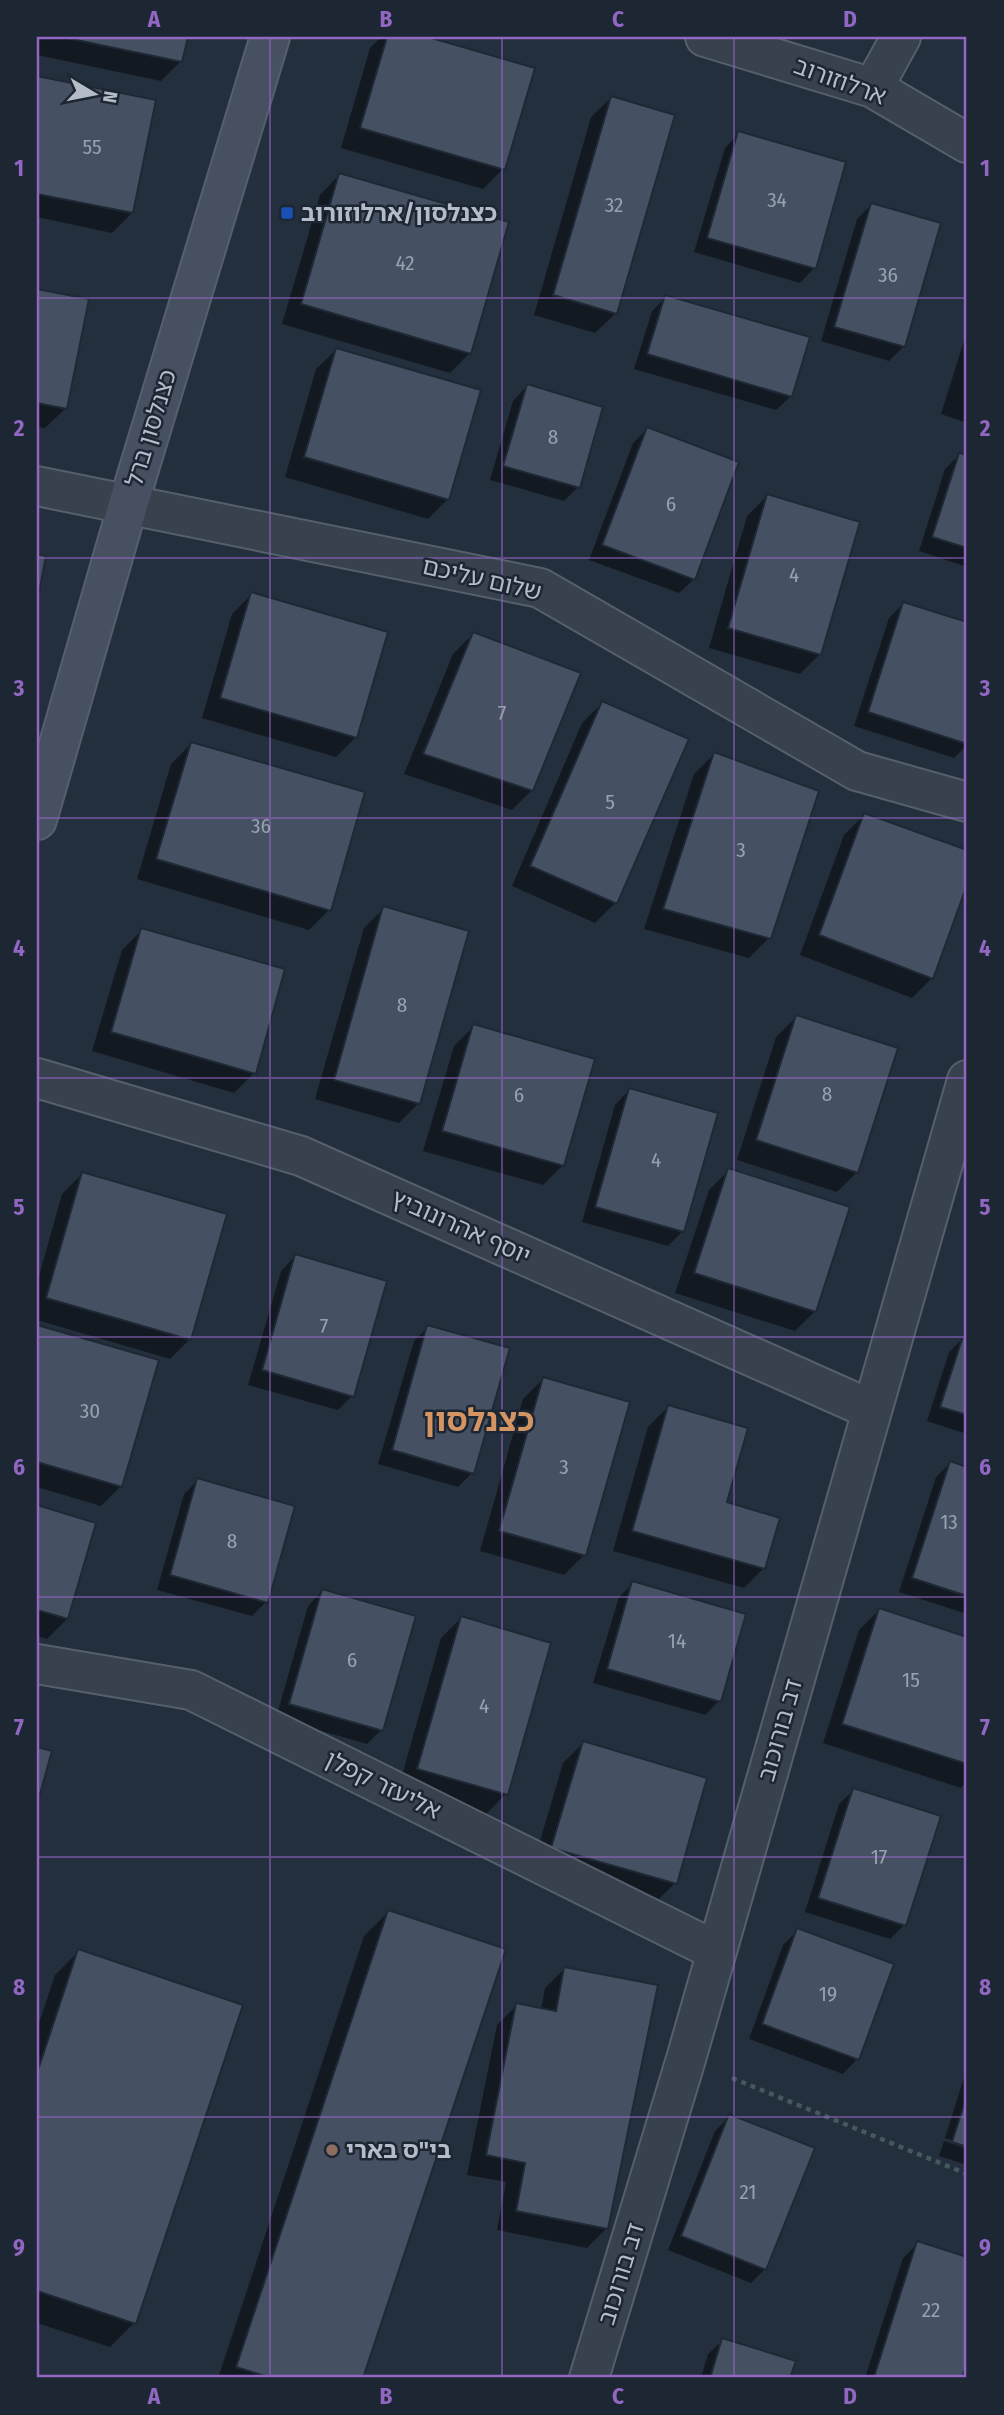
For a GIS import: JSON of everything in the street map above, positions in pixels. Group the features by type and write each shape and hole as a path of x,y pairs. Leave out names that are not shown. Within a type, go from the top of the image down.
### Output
{"street":[{"name":"כצנלסון ברל","path":"37,820 128,505 270,37"},
{"name":"ארלוזורוב","path":"705,37 873,88 967,143"},
{"path":"873,88 901,37"},
{"name":"שלום עליכם","path":"37,486 540,588 857,771 967,802"},
{"name":"יוסף אהרונוביץ","path":"37,1078 301,1156 872,1410"},
{"name":"דב בורוכוב","path":"589,2378 686,2059 967,1080"},
{"name":"אליעזר קפלן","path":"37,1664 191,1690 716,1951"}],"path":[{"path":"686,2059 967,2174"}],"building":[{"path":"62,37 188,37 182,62"},
{"path":"387,37 428,37 535,68 505,170 360,128"},
{"path":"37,76 156,100 133,213 37,194"},
{"path":"611,96 675,115 617,314 553,295"},
{"path":"738,131 846,162 816,269 707,238"},
{"path":"339,173 509,222 471,354 301,304"},
{"path":"871,203 941,223 905,347 834,327"},
{"path":"37,289 89,299 67,409 37,403"},
{"path":"665,295 810,337 792,397 647,354"},
{"path":"336,348 481,390 449,500 304,457"},
{"path":"527,384 603,407 580,488 503,466"},
{"path":"647,427 739,462 695,580 602,545"},
{"path":"959,453 967,455 967,548 932,537"},
{"path":"767,494 860,522 821,655 728,628"},
{"path":"37,554 46,556 37,603"},
{"path":"251,592 388,632 357,738 220,698"},
{"path":"903,602 967,622 967,744 868,712"},
{"path":"473,632 581,673 533,791 423,754"},
{"path":"602,701 689,739 617,904 530,866"},
{"path":"191,742 365,792 331,911 156,859"},
{"path":"714,752 819,791 771,939 663,909"},
{"path":"864,813 967,850 967,885 933,979 819,935"},
{"path":"383,906 469,931 420,1104 334,1080"},
{"path":"141,928 285,969 256,1074 111,1032"},
{"path":"796,1015 898,1048 858,1173 756,1140"},
{"path":"473,1024 595,1059 564,1166 442,1131"},
{"path":"629,1088 718,1113 684,1232 595,1207"},
{"path":"728,1168 850,1207 816,1312 694,1273"},
{"path":"82,1172 227,1214 191,1340 46,1298"},
{"path":"295,1254 387,1281 354,1397 262,1370"},
{"path":"37,1325 159,1360 122,1487 37,1462"},
{"path":"427,1325 510,1348 474,1474 392,1450"},
{"path":"963,1336 967,1337 967,1415 940,1407"},
{"path":"543,1377 630,1402 586,1556 499,1531"},
{"path":"668,1405 748,1428 727,1502 780,1518 765,1569 632,1531"},
{"path":"950,1461 967,1467 967,1596 912,1578"},
{"path":"197,1478 295,1506 268,1603 170,1575"},
{"path":"37,1505 96,1523 68,1619 37,1610"},
{"path":"632,1581 746,1614 721,1702 607,1669"},
{"path":"322,1589 416,1616 383,1731 289,1704"},
{"path":"879,1608 967,1637 967,1764 842,1724"},
{"path":"461,1616 551,1643 508,1795 417,1769"},
{"path":"583,1741 707,1778 677,1884 551,1848"},
{"path":"37,1747 52,1751 37,1805"},
{"path":"853,1788 941,1816 906,1926 818,1898"},
{"path":"388,1910 506,1949 363,2378 271,2378 236,2367"},
{"path":"797,1928 894,1964 859,2060 762,2024"},
{"path":"78,1949 243,2005 136,2324 37,2291 37,2073"},
{"path":"564,1967 658,1985 608,2229 516,2211 525,2163 486,2155 516,2003 556,2011"},
{"path":"967,2095 967,2147 952,2142"},
{"path":"729,2114 815,2148 766,2270 681,2236"},
{"path":"917,2241 967,2257 967,2363 962,2378 874,2377"},
{"path":"722,2338 796,2361 790,2378 710,2378"}],"place":[{"name":"כצנלסון/ארלוזורוב","path":"287,213"},
{"name":"בי\"ס בארי","path":"332,2150"}],"district":[{"name":"כצנלסון","path":"479,1420"}]}
